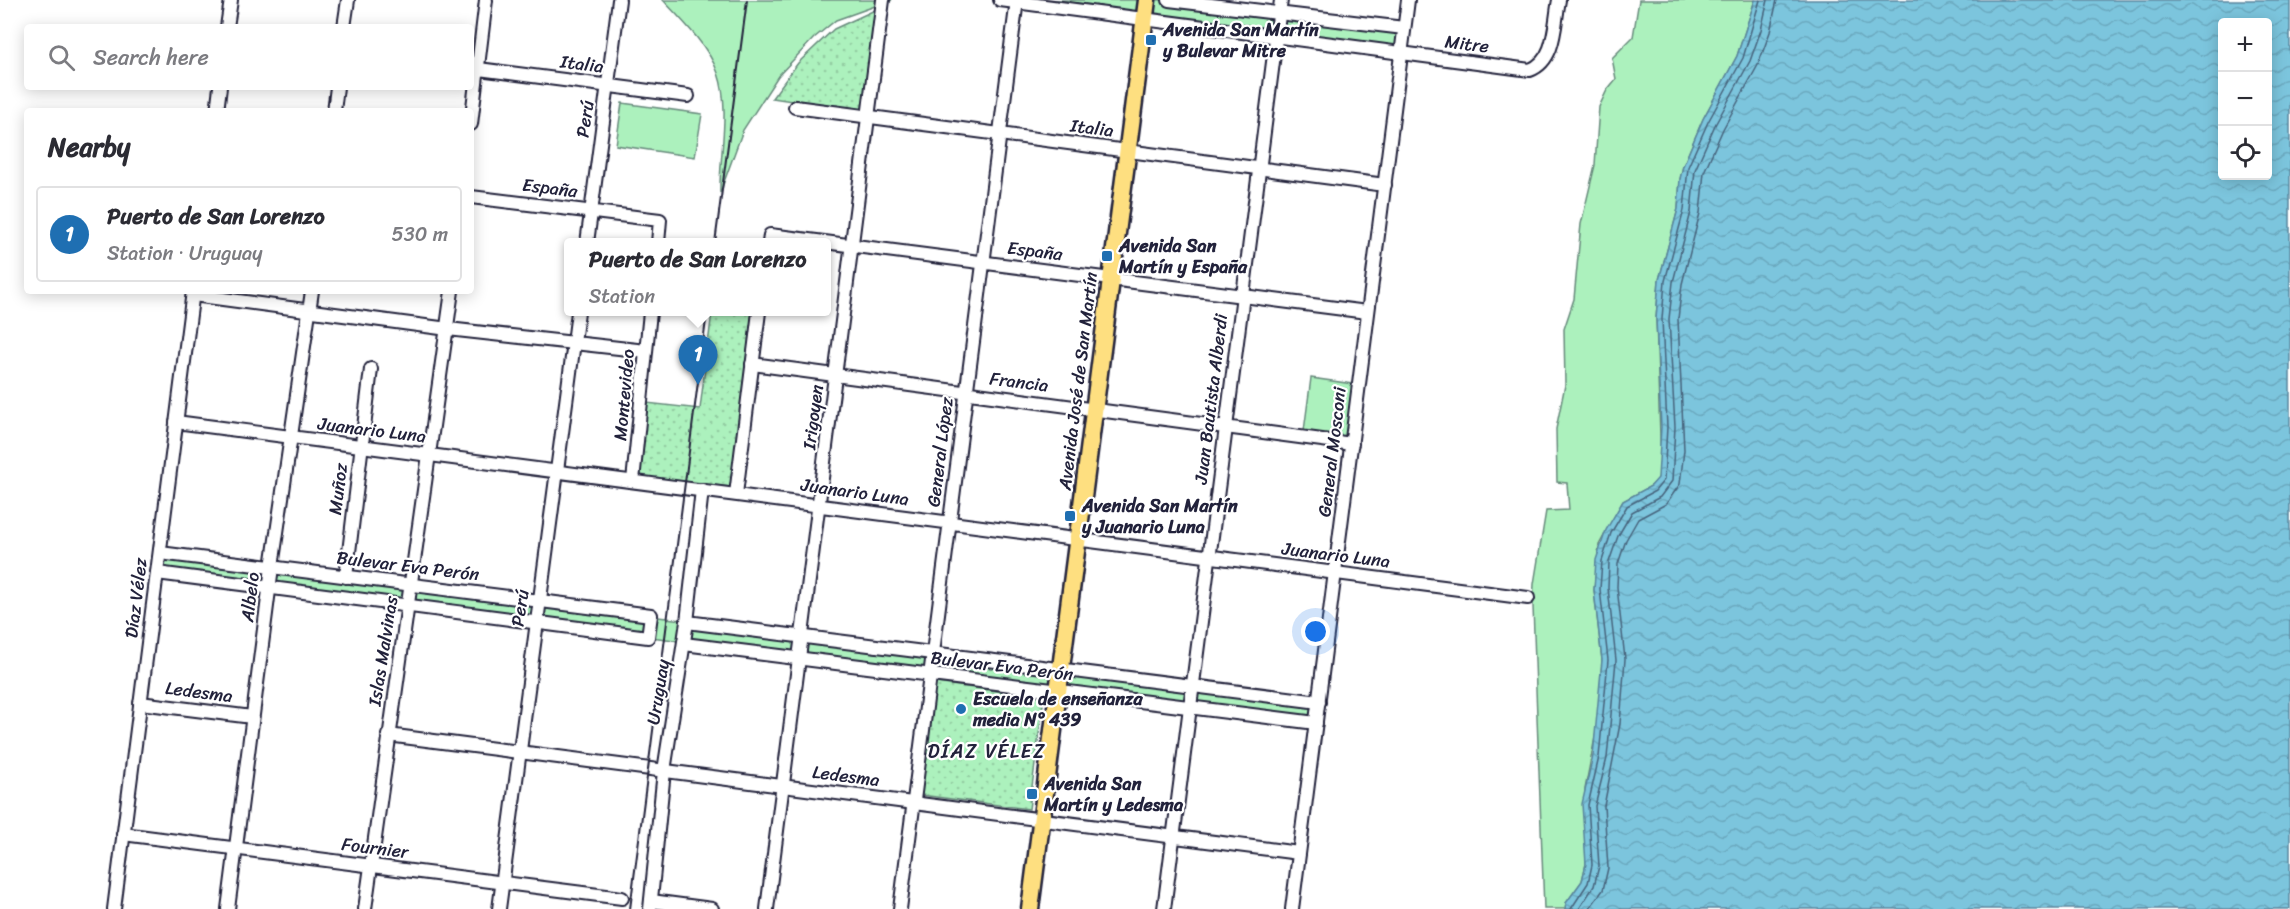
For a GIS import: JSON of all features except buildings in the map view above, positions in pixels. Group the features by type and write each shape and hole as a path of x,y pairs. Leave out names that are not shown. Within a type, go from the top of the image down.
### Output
{"main road":[{"name":"Avenida José de San Martín","path":"1030,909 1147,0"}],"street":[{"path":"227,24 231,0"},
{"path":"344,24 348,0"},
{"path":"474,68 486,0"},
{"name":"Perú","path":"588,238 619,0"},
{"name":"Irigoyen","path":"767,909 884,0"},
{"name":"Mitre","path":"1000,0 1145,20 1276,34 1530,70 1542,65 1550,53 1558,0"},
{"path":"1169,0 1404,28"},
{"name":"Juan Bautista Alberdi","path":"1164,909 1281,0"},
{"name":"General Mosconi","path":"1292,909 1408,0"},
{"name":"General López","path":"900,909 1017,1"},
{"name":"Italia","path":"474,68 688,96"},
{"path":"216,108 220,90"},
{"path":"334,108 337,90"},
{"path":"472,108 473,90"},
{"name":"Italia","path":"795,107 1385,185"},
{"name":"España","path":"474,197 660,220 658,238"},
{"name":"España","path":"831,243 1367,312"},
{"name":"Díaz Vélez","path":"114,909 193,294"},
{"path":"200,294 448,329 646,351"},
{"name":"Albelo","path":"228,909 269,588 312,294"},
{"name":"Islas Malvinas","path":"365,909 452,294"},
{"name":"Perú","path":"499,909 578,316"},
{"name":"Montevideo","path":"633,481 650,316"},
{"path":"736,494 758,316"},
{"name":"Francia","path":"752,364 1352,444"},
{"name":"Muñoz","path":"346,577 371,369"},
{"name":"Juanario Luna","path":"176,422 292,439 736,494 1528,598"},
{"name":"Uruguay","path":"650,905 664,771 687,622 702,490"},
{"name":"Bulevar Eva Perón","path":"159,553 651,615 648,637 537,622"},
{"path":"157,573 537,622"},
{"name":"Bulevar Eva Perón","path":"687,622 1319,702"},
{"name":"Bulevar Eva Perón","path":"684,644 1316,723"},
{"name":"Ledesma","path":"140,703 252,717"},
{"name":"Ledesma","path":"388,735 1299,853"},
{"name":"Fournier","path":"123,834 622,898"},
{"path":"650,905 711,909"}],"green space":[{"path":"663,0 892,0 836,20 814,38 778,76 743,130 720,193 724,102 718,73 702,44"},
{"path":"1000,0 1169,0 1404,28 1400,53"},
{"path":"1639,0 1755,0 1737,56 1703,119 1683,166 1678,209 1659,280 1656,319 1661,465 1658,479 1651,486 1623,501 1599,545 1594,590 1602,660 1598,722 1585,789 1586,864 1582,881 1566,903 1565,909 1544,909 1534,584 1546,511 1569,510 1567,483 1557,482 1556,429 1565,385 1564,329 1574,299 1581,224 1595,165 1599,107 1607,90 1616,79 1612,58 1633,37"},
{"path":"877,9 865,112 772,98 798,63 834,29"},
{"path":"622,103 702,114 695,157 616,145"},
{"path":"712,316 752,316 731,487 640,477 647,403 700,409"},
{"path":"1311,378 1353,384 1347,437 1304,431"},
{"path":"160,553 1319,702 1316,723 684,644 674,640 157,573"},
{"path":"935,683 1044,697 1029,809 921,795"}],"water":[{"path":"1755,0 2290,0 2290,909 1565,909 1566,903 1582,881 1586,864 1582,804 1593,756 1602,660 1594,590 1596,560 1606,530 1623,501 1651,486 1658,478 1661,427 1656,319 1659,280 1678,209 1683,166 1703,119 1737,56"}],"railway":[{"path":"716,238 747,0"},
{"path":"630,909 706,316"}],"place":[{"name":"Avenida San Martín y Bulevar Mitre","path":"1151,40"},
{"name":"Avenida San Martín y España","path":"1107,256"},
{"name":"Puerto de San Lorenzo","path":"698,385"},
{"name":"Avenida San Martín y Juanario Luna","path":"1070,516"},
{"name":"Escuela de enseñanza media N° 439","path":"961,709"},
{"name":"Avenida San Martín y Ledesma","path":"1032,794"}],"district":[{"name":"DÍAZ VÉLEZ","path":"987,751"}]}
